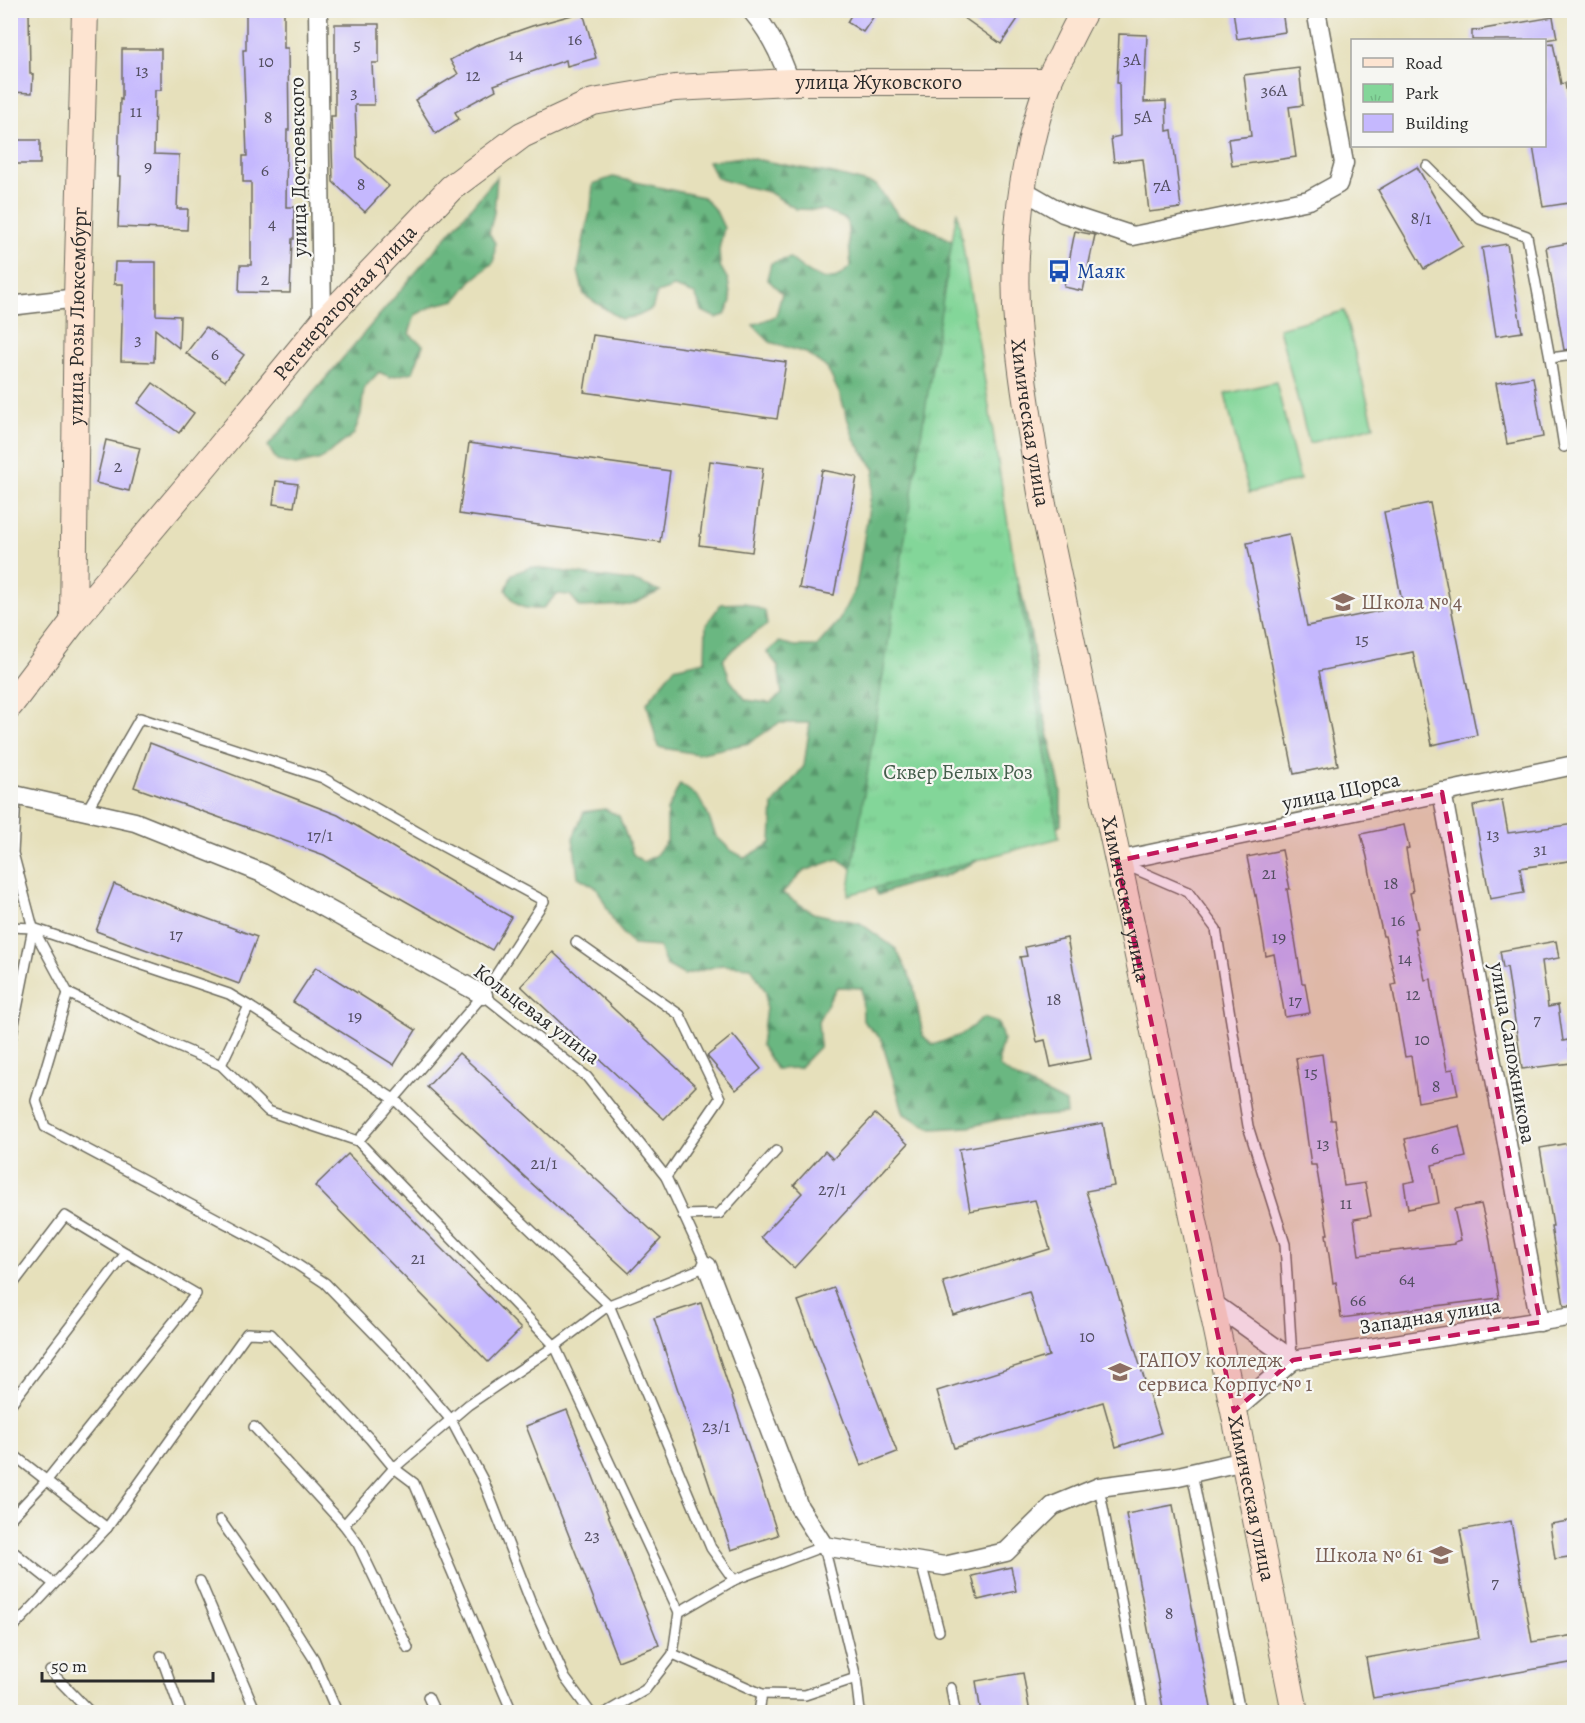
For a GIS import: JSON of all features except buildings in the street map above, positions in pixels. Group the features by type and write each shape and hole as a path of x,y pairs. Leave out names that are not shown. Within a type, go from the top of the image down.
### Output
{"street":[{"name":"улица Розы Люксембург","path":"73,622 77,298 85,10"},
{"name":"улица Достоевского","path":"318,10 322,323"},
{"name":"улица Жуковского","path":"751,10 764,25 781,55 790,82 1049,82"},
{"name":"Химическая улица","path":"1084,10 1049,82 1033,135 1023,190 1018,231 1016,284 1023,380 1043,505 1234,1411 1295,1713"},
{"path":"1023,190 1063,213 1133,236 1309,200 1338,184 1344,163 1316,10"},
{"name":"Регенераторная улица","path":"10,705 73,622 322,323 451,188 522,135 592,102 675,88 790,82"},
{"path":"10,306 77,298"},
{"name":"улица Щорса","path":"1117,861 1575,765"},
{"name":"улица Сапожникова","path":"1442,792 1540,1322"},
{"name":"Кольцевая улица","path":"13,795 135,822 262,873 483,995"},
{"name":"Кольцевая улица","path":"707,1266 800,1507 824,1546"},
{"path":"1210,1301 1293,1360 1234,1411"},
{"name":"Западная улица","path":"1293,1360 1575,1316"},
{"path":"824,1546 944,1566 1006,1552 1053,1506 1099,1487 1192,1473 1244,1461"}],"lane":[{"path":"1427,166 1480,219 1527,236 1564,447"},
{"path":"1550,358 1575,355"},
{"path":"87,810 140,718 323,778 544,901 483,995 358,1141"},
{"path":"13,795 13,853 33,928 68,993 167,1042 221,1065 268,1111 358,1141 555,1346 679,1612 673,1654 645,1690 607,1713"},
{"path":"1117,861 1188,892 1216,929 1248,1126 1286,1244 1293,1360"},
{"path":"10,927 33,928 229,994 394,1099 609,1305 711,1548 734,1580"},
{"path":"11,1043 33,928"},
{"path":"576,942 680,1015 720,1098 666,1177"},
{"path":"68,993 36,1101 45,1127 272,1248 325,1283 401,1361 451,1420 484,1482 530,1600 565,1677 590,1713"},
{"name":"Кольцевая улица","path":"483,995 586,1077 666,1177 707,1266"},
{"path":"221,1065 249,1005"},
{"path":"683,1215 719,1214 776,1151"},
{"path":"10,1288 65,1216 196,1294 47,1480 10,1519"},
{"path":"10,1405 126,1253"},
{"path":"344,1525 394,1467 468,1405 555,1346 609,1305 707,1266"},
{"path":"12,1625 107,1528 246,1334 271,1334 394,1467 414,1483 512,1713"},
{"path":"254,1428 344,1525 358,1544 408,1648"},
{"path":"10,1452 107,1528"},
{"path":"1192,1473 1240,1713"},
{"path":"1099,1487 1143,1713"},
{"path":"220,1520 273,1595 314,1659 337,1713"},
{"path":"679,1612 734,1580 824,1546 856,1678 860,1713"},
{"path":"10,1549 54,1584"},
{"path":"921,1563 939,1631"},
{"path":"200,1581 256,1713"},
{"path":"673,1654 762,1694 805,1695 856,1678"},
{"path":"161,1656 181,1713"},
{"path":"50,1671 90,1713"},
{"path":"951,1688 956,1713"},
{"path":"759,1713 762,1694"},
{"path":"428,1697 435,1713"}],"highlighted area":[{"path":"1442,792 1540,1322 1293,1360 1234,1411 1117,861"}],"green space":[{"path":"743,157 833,174 876,185 899,216 962,247 1014,571 1030,631 1044,714 1061,791 1061,824 1039,838 1009,843 942,877 909,884 878,895 871,881 838,859 804,871 782,893 813,913 860,923 896,949 913,983 923,1036 933,1045 961,1035 983,1018 998,1023 1003,1039 999,1067 1066,1103 1067,1114 1001,1119 969,1127 932,1129 904,1114 881,1039 863,1021 862,988 837,987 818,1021 820,1046 799,1068 776,1069 761,1045 766,992 751,967 721,965 684,975 666,965 659,947 633,945 615,924 597,888 578,877 573,838 584,812 605,809 619,816 633,854 643,862 655,856 667,841 667,811 680,784 698,797 716,836 732,851 745,858 771,843 773,805 804,766 810,723 779,723 749,743 697,754 658,747 647,703 674,668 705,661 706,625 721,604 745,603 765,611 767,625 740,643 723,659 730,680 746,700 770,703 782,694 778,666 767,652 779,642 795,646 817,646 838,622 856,587 875,470 854,439 840,395 827,368 806,353 770,342 753,325 776,316 782,293 767,279 771,263 790,258 813,274 826,279 839,276 851,266 847,220 824,210 796,209 769,192 717,178 708,161"},
{"path":"497,177 494,213 489,233 495,243 494,262 471,281 456,300 435,305 415,315 409,334 423,345 413,372 390,377 379,372 364,388 361,414 354,434 321,459 296,465 277,461 268,446"},
{"path":"613,177 703,197 716,211 724,228 719,249 720,266 728,280 731,301 725,315 716,318 702,311 695,294 674,287 657,293 652,309 638,316 621,319 584,295 578,271 591,208 593,184"},
{"name":"Сквер Белых Роз","path":"957,210 1059,838 848,895"},
{"path":"1344,311 1374,426 1309,443 1279,328"},
{"path":"1276,382 1300,480 1249,493 1225,394"},
{"path":"531,567 637,582 660,591 631,605 580,607 570,595 557,594 542,609 529,609 513,601 506,590 512,574"}],"place":[{"name":"Маяк","path":"1059,271"},
{"name":"Школа № 4","path":"1343,602"},
{"name":"ГАПОУ колледж сервиса Корпус № 1","path":"1120,1372"},
{"name":"Школа № 61","path":"1441,1555"}]}
